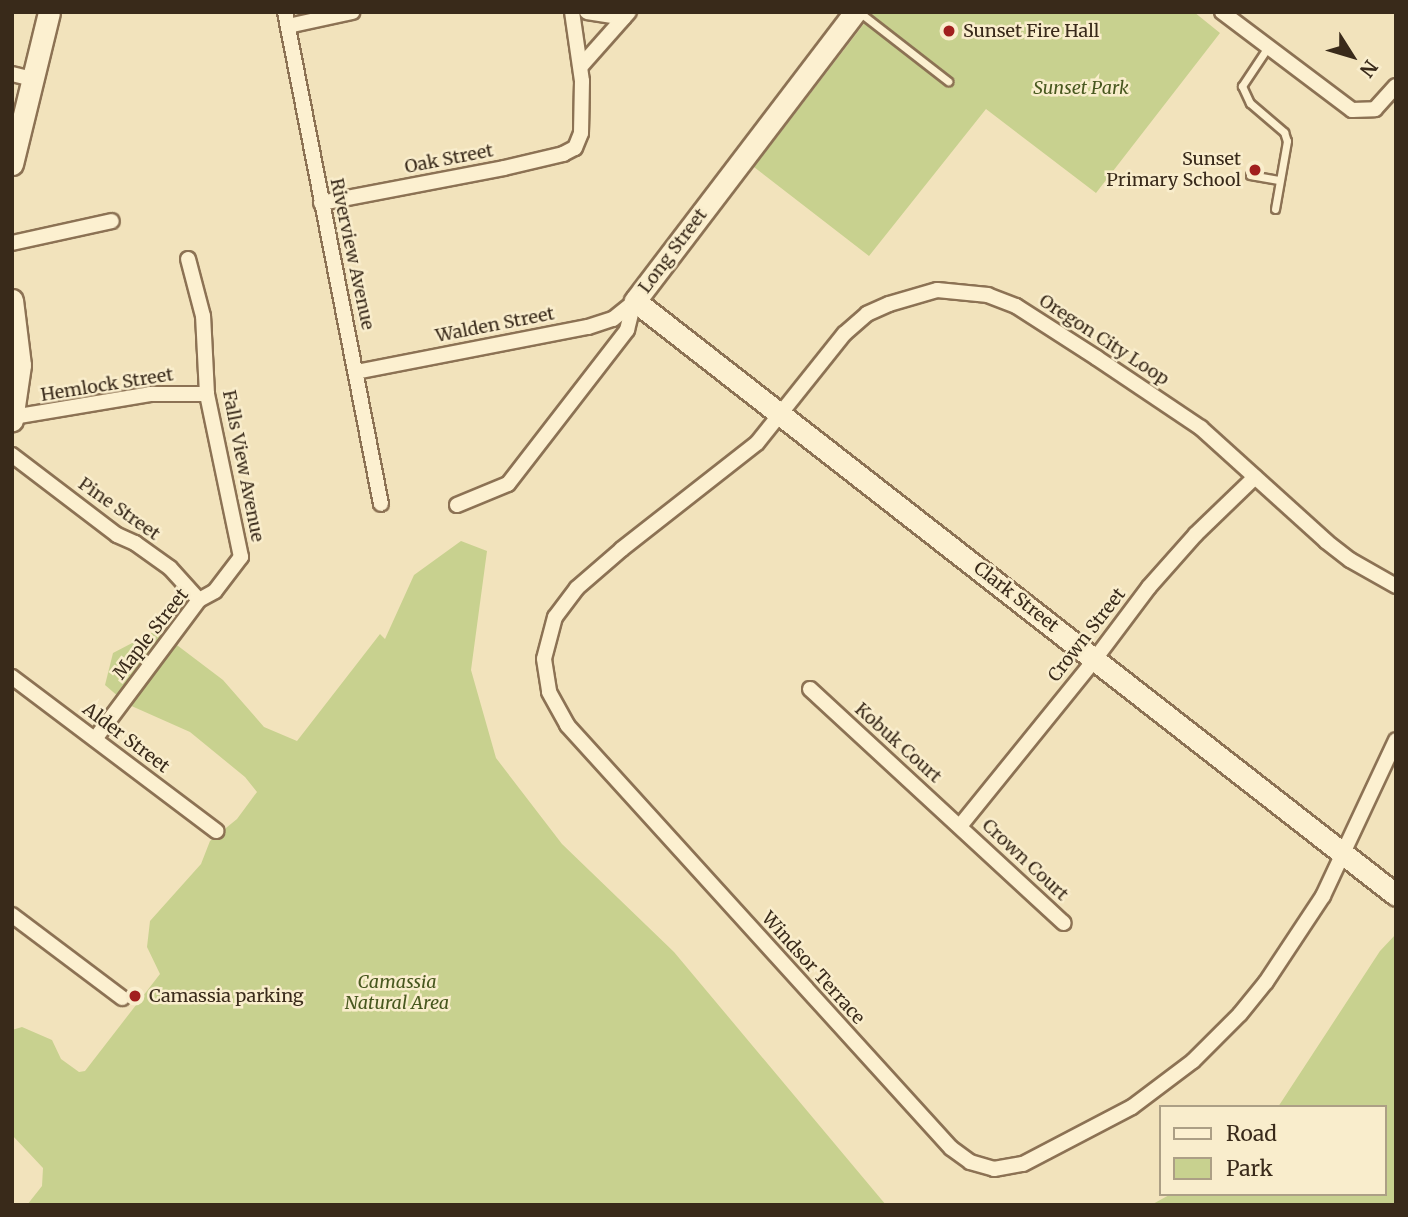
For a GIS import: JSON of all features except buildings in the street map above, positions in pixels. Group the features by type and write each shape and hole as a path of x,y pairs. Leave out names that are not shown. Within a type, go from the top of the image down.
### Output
{"street":[{"path":"12,164 22,77 49,12"},
{"path":"287,19 352,12"},
{"path":"572,12 581,66"},
{"path":"587,12 594,16 626,15"},
{"name":"Long Street","path":"457,505 508,484 627,330 635,300 857,12"},
{"path":"1222,12 1343,105 1364,112 1378,107 1396,86"},
{"path":"581,66 626,15"},
{"name":"Riverview Avenue","path":"287,19 381,504"},
{"name":"Oak Street","path":"321,203 552,157 570,151 579,142 581,66"},
{"path":"12,243 112,221"},
{"name":"Falls View Avenue","path":"188,259 203,316 207,394 241,557"},
{"name":"Oregon City Loop","path":"782,415 844,334 867,314 919,294 959,290 988,295 1017,306 1201,428 1342,553 1396,586"},
{"path":"12,300 20,365 13,419"},
{"name":"Walden Street","path":"356,372 588,327 613,318 635,300"},
{"name":"Clark Street","path":"635,300 1396,895"},
{"name":"Hemlock Street","path":"13,419 149,394 207,394"},
{"name":"Windsor Terrace","path":"782,415 757,443 596,570 562,605 550,631 544,659 548,692 567,725 960,1157 994,1169 1023,1164 1100,1127 1163,1085 1213,1041 1264,985 1323,896 1396,740"},
{"name":"Pine Street","path":"12,455 117,535 135,542 170,568 199,600"},
{"name":"Crown Street","path":"960,826 1175,557 1255,477"},
{"name":"Maple Street","path":"95,740 199,600 215,592 241,557"},
{"name":"Alder Street","path":"12,677 216,831"},
{"name":"Kobuk Court","path":"810,690 960,826"},
{"name":"Crown Court","path":"960,826 1064,923"},
{"path":"12,915 122,998"}],"lane":[{"path":"857,12 948,81"},
{"path":"1268,47 1242,86 1250,103 1284,132 1287,141 1275,209"},
{"path":"1250,176 1279,180"}],"green space":[{"name":"Sunset Park","path":"873,12 1194,12 1220,33 1096,193 986,109 869,256 754,167"},
{"name":"Camassia Natural Area","path":"461,541 487,551 471,670 496,758 562,844 674,952 886,1205 27,1205 42,1186 43,1168 12,1135 12,1030 22,1027 52,1040 61,1059 79,1072 85,1071 160,974 147,947 150,921 201,864 210,841 237,819 257,792 245,777 190,732 127,704 105,685 113,653 157,630 223,680 264,727 297,741 380,634 385,639 414,575"},
{"path":"1396,934 1396,1205 1151,1205 1167,1196 1387,1196 1387,1105 1279,1105 1380,951"}],"place":[{"name":"Sunset Fire Hall","path":"949,31"},
{"name":"Sunset Primary School","path":"1255,170"},
{"name":"Camassia parking","path":"135,996"}]}
